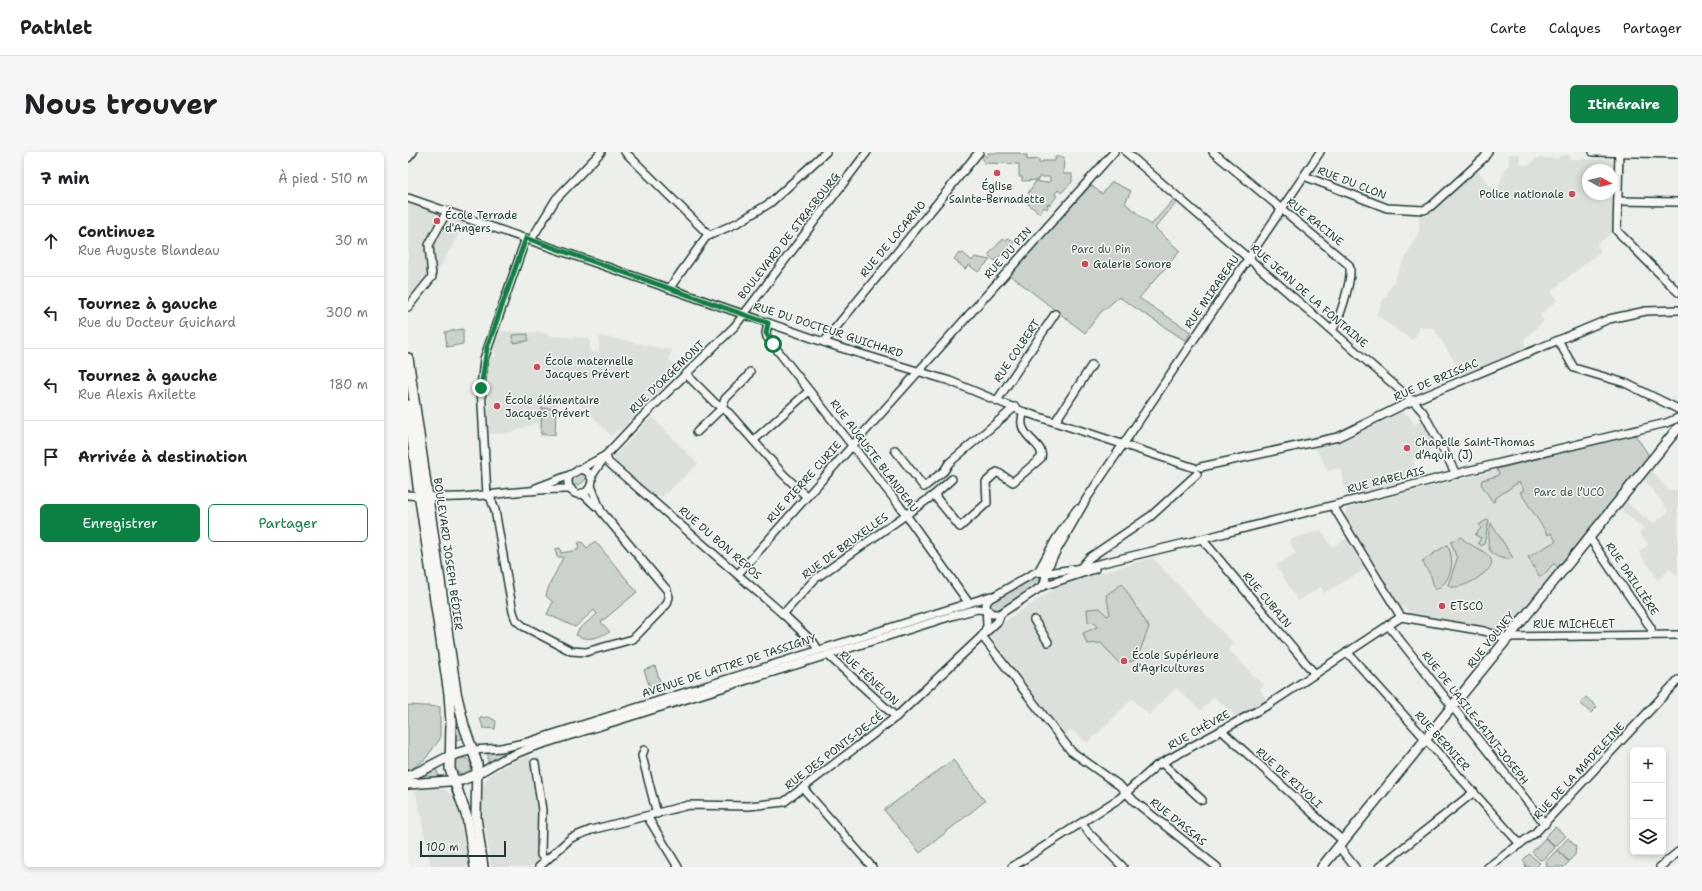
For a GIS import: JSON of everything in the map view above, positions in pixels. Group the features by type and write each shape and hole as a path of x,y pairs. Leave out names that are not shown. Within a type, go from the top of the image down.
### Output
{"main road":[{"name":"BOULEVARD JOSEPH BÉDIER","path":"408,358 449,694 451,732 449,756"},
{"name":"BOULEVARD JOSEPH BÉDIER","path":"408,405 456,692 464,726 473,750"},
{"name":"RUE VOLNEY","path":"1322,867 1678,428"},
{"path":"408,776 432,766 449,756 473,750 477,762 478,774 476,817 483,867"},
{"path":"449,756 450,769 467,817 475,867"},
{"path":"408,784 465,780 478,774"}],"street":[{"path":"408,158 413,152"},
{"path":"579,469 586,472 591,477 591,486 601,511 667,590 669,597 667,604 633,639 586,652 571,651 523,626 516,620 513,612 495,510 489,496 481,388 484,359 528,239 556,198 601,152"},
{"path":"624,152 709,235"},
{"path":"669,289 709,235 739,222 770,203 826,152"},
{"name":"BOULEVARD DE STRASBOURG","path":"743,314 867,152"},
{"name":"RUE DE LOCARNO","path":"824,342 980,152"},
{"name":"RUE DU PIN","path":"919,370 1114,152"},
{"name":"RUE JEAN DE LA FONTAINE","path":"1126,152 1413,401 1423,412 1456,474"},
{"name":"RUE RACINE","path":"1214,152 1280,209 1347,263 1350,268 1350,276 1337,322 1332,330"},
{"name":"RUE MIRABEAU","path":"1087,498 1249,258 1280,209 1320,152"},
{"name":"RUE DU CLON","path":"1304,176 1389,209 1424,210 1484,158 1488,152"},
{"path":"1593,152 1678,154"},
{"path":"1619,152 1617,231 1678,292"},
{"name":"RUE DU DOCTEUR GUICHARD","path":"408,198 824,342 919,370 998,400 1024,412 1197,470"},
{"path":"1618,201 1678,202"},
{"path":"408,307 432,277 429,245 447,211"},
{"name":"RUE DE BRISSAC","path":"1197,470 1338,437 1413,401 1610,319 1646,311 1678,310"},
{"name":"RUE D'ORGEMONT","path":"591,477 606,455 727,334 743,314"},
{"name":"RUE COLBERT","path":"998,400 1055,314"},
{"name":"RUE AUGUSTE BLANDEAU","path":"768,323 767,336 906,515 968,602"},
{"path":"1558,340 1574,368 1625,383 1678,409"},
{"path":"1056,422 1092,365"},
{"name":"RUE PIERRE CURIE","path":"738,574 919,370"},
{"path":"697,432 722,408 725,399 750,372"},
{"path":"686,374 729,413 783,474 806,496"},
{"path":"754,440 809,391"},
{"path":"895,450 924,487 944,471 949,463 1015,407"},
{"path":"934,494 960,527 987,503 986,482 997,472 1013,482 1040,459 1042,455 1040,451 1022,428 1021,420 1024,412"},
{"name":"RUE RABELAIS","path":"1046,574 1082,568 1202,539 1456,474 1666,423 1678,418"},
{"name":"RUE D'ORGEMONT","path":"528,491 570,475 606,455"},
{"name":"RUE DU BON REPOS","path":"606,455 608,462 783,614 814,643 818,650"},
{"path":"1082,568 1094,555 1151,516 1197,470"},
{"path":"570,475 568,482 571,489"},
{"name":"RUE DE BRUXELLES","path":"783,614 816,579 906,515 952,479"},
{"path":"582,494 588,491 591,486"},
{"name":"RUE D'ORGEMONT","path":"408,495 424,497 489,496 528,491 571,489 575,493 582,494 601,511"},
{"path":"495,510 502,494"},
{"path":"1046,574 1038,572 1062,529 1087,498"},
{"path":"1043,586 1053,557 1087,498"},
{"path":"1333,506 1400,616"},
{"name":"RUE DAILLIÈRE","path":"1589,537 1651,628 1652,635"},
{"name":"RUE CUBAIN","path":"1202,539 1315,674"},
{"path":"1094,555 1092,559 1093,562 1098,564"},
{"name":"RUE RABELAIS","path":"1001,613 1043,586 1117,563 1123,558"},
{"name":"RUE RABELAIS","path":"1069,577 1082,568"},
{"name":"AVENUE DE LATTRE DE TASSIGNY","path":"473,750 501,748 528,742 968,602 992,596 1038,572"},
{"path":"983,636 987,626 987,602 992,596"},
{"name":"AVENUE DE LATTRE DE TASSIGNY","path":"478,774 515,753 955,614 977,609 988,610 994,614 1001,613"},
{"name":"RUE DES PONTS-DE-CÉ","path":"539,867 571,838 580,834 697,804 749,806 780,803 792,797 896,718 998,621 1001,613"},
{"name":"RUE CHÈVRE","path":"1012,867 1082,823 1127,792 1156,766 1267,706 1400,616"},
{"name":"RUE MICHELET","path":"1400,616 1484,632 1502,637 1678,635"},
{"path":"1034,620 1048,642"},
{"name":"RUE DE L'ASILE-SAINT-JOSEPH","path":"1388,625 1545,824"},
{"name":"RUE D'ASSAS","path":"983,636 1071,750 1127,792 1134,801 1217,867"},
{"name":"RUE BERNIER","path":"1347,652 1520,844"},
{"name":"RUE FÉNELON","path":"829,654 830,657 896,718"},
{"name":"RUE DE LA MADELEINE","path":"1488,867 1545,824 1678,680"},
{"name":"RUE DE RIVOLI","path":"1221,730 1341,844 1354,867"},
{"path":"644,750 642,756 657,814"},
{"path":"535,763 542,810 541,855 546,862"},
{"path":"1162,763 1202,800"},
{"path":"803,788 872,867"},
{"path":"1379,867 1474,792"},
{"path":"647,816 678,867"},
{"path":"1082,823 1089,833 1123,867"},
{"path":"1660,867 1678,852"}],"shaded area":[{"path":"1509,154 1520,154 1520,164 1530,165 1536,158 1559,158 1560,155 1570,155 1570,159 1609,159 1613,164 1582,164 1582,200 1613,200 1613,232 1597,244 1601,251 1551,291 1557,300 1540,315 1544,321 1524,339 1525,344 1523,349 1462,375 1434,328 1423,328 1419,325 1419,332 1412,340 1376,315 1419,231 1419,216 1428,216 1428,214 1477,170 1491,187 1497,189 1506,168 1509,165"},
{"path":"408,203 465,222 431,284 413,307 408,303"},
{"path":"499,331 548,333 549,336 590,338 590,352 599,353 599,338 601,336 672,350 669,359 680,371 620,431 618,429 611,436 589,412 572,400 558,399 555,436 540,437 538,422 511,433 489,434 488,368 491,357 495,357 496,353 492,351"},
{"path":"1403,412 1405,415 1408,414 1414,425 1422,420 1436,447 1427,452 1429,455 1413,459 1417,477 1347,496 1340,468 1328,471 1315,447 1340,442"},
{"path":"652,417 698,464 663,496 654,495 614,460 614,456"},
{"path":"1633,435 1636,436 1648,454 1648,457 1507,632 1409,613 1405,607 1401,608 1344,516 1347,508"},
{"path":"1651,469 1668,490 1678,490 1678,577 1670,569 1658,580 1639,552 1649,544 1639,534 1644,529 1619,509 1625,501 1652,524 1669,512 1644,479"},
{"path":"1321,530 1332,547 1347,538 1366,569 1324,593 1321,587 1298,601 1276,565 1296,553 1289,540"},
{"name":"École Supérieure d'Agricultures","path":"1153,558 1234,644 1229,650 1264,686 1260,689 1267,701 1236,718 1233,713 1214,697 1201,711 1176,688 1149,715 1132,699 1088,743 1072,730 1065,735 990,636 1005,621 1062,584"},
{"path":"530,756 538,813 537,862 531,867 491,867 481,803 483,786 490,774 516,760"},
{"path":"442,788 452,795 460,816 468,867 431,867 415,789"}],"green space":[{"path":"988,153 1020,153 1022,155 1027,155 1027,160 1039,159 1039,163 1042,163 1042,161 1055,161 1055,157 1064,157 1063,174 1072,174 1072,182 1061,193 1058,190 1055,194 1057,196 1050,205 1047,205 1047,209 1044,207 1040,214 1027,203 1032,197 1028,193 1036,181 1046,183 1050,181 1050,177 1039,177 1038,180 1022,181 1022,177 1019,177 1019,164 984,163 982,155 983,154 987,157"},
{"name":"Parc du Pin","path":"1112,182 1131,191 1125,203 1151,225 1174,199 1177,202 1155,228 1180,251 1139,298 1191,332 1186,341 1119,297 1100,313 1085,333 1010,275 1091,185 1102,194"},
{"path":"1008,238 1016,242 1012,246 1010,245 995,261 988,255 1003,239 1006,241"},
{"path":"959,253 963,253 972,261 975,257 990,260 978,272 969,265 965,269 954,259"},
{"path":"463,329 463,344 447,347 445,332"},
{"path":"528,334 528,341 513,343 512,335"},
{"path":"542,408 556,409 555,435 541,434"},
{"name":"Parc de l’UCO","path":"1633,435 1636,436 1648,454 1648,457 1558,568 1555,564 1553,564 1543,576 1539,576 1528,557 1556,541 1551,533 1548,535 1520,492 1524,490 1519,482 1494,499 1495,501 1493,502 1481,484 1482,480 1497,476 1499,474 1497,469"},
{"path":"577,472 587,475 582,483 572,485 570,479"},
{"path":"1488,519 1489,521 1484,544 1482,546 1478,543 1481,538 1475,535 1481,528 1479,525"},
{"path":"1491,523 1513,558 1501,558 1495,556 1491,552 1488,539"},
{"path":"1461,537 1466,542 1486,554 1492,563 1479,577 1465,585 1450,587 1448,585 1457,559 1451,542"},
{"path":"595,541 637,592 601,622 610,632 597,637 585,638 576,635 579,629 597,614 594,610 575,627 547,614 553,602 546,596 549,586 563,557 557,557 555,549 560,548 561,553 578,550 579,542 582,542 587,548"},
{"path":"1447,545 1451,557 1451,570 1445,582 1435,590 1431,576 1422,561"},
{"path":"1036,577 1040,578 1039,583 999,610 991,609 990,603 993,599"},
{"path":"1122,584 1149,627 1140,651 1133,661 1119,663 1101,643 1087,644 1083,633 1097,627 1096,623 1088,622 1087,609 1100,608 1107,616 1110,614 1106,595"},
{"path":"655,666 662,687 651,691 644,670"},
{"path":"1586,697 1597,707 1591,713 1580,703"},
{"path":"408,705 440,707 440,739 426,758 408,772"},
{"path":"456,712 464,738 455,740 455,713"},
{"path":"489,717 496,721 495,729 483,728 480,718"},
{"path":"533,744 488,763 488,754"},
{"path":"460,758 466,758 471,763 469,772 466,774 460,774 455,769 455,763"},
{"path":"953,760 985,801 920,853 884,810"},
{"path":"436,768 439,777 408,781"},
{"path":"1555,827 1566,836 1555,847 1545,837"},
{"path":"1545,838 1555,848 1544,859 1540,860 1532,852"},
{"path":"1568,838 1576,847 1575,855 1569,861 1557,850"},
{"path":"1557,850 1569,862 1564,867 1547,867 1546,861"},
{"path":"1529,854 1540,863 1536,867 1525,867 1526,864 1523,860"}],"place":[{"name":"Église Sainte-Bernadette","path":"997,173"},
{"name":"Police nationale","path":"1572,194"},
{"name":"École Terrade d'Angers","path":"437,221"},
{"name":"Galerie Sonore","path":"1085,264"},
{"name":"École maternelle Jacques Prévert","path":"537,367"},
{"name":"École élémentaire Jacques Prévert","path":"497,406"},
{"name":"Chapelle Saint-Thomas d’Aquin (J)","path":"1407,448"},
{"name":"ETSCO","path":"1442,606"},
{"name":"École Supérieure d'Agricultures","path":"1124,661"}],"route":[{"path":"481,388 484,359 489,341 526,238 768,323 766,333 773,344"}]}
